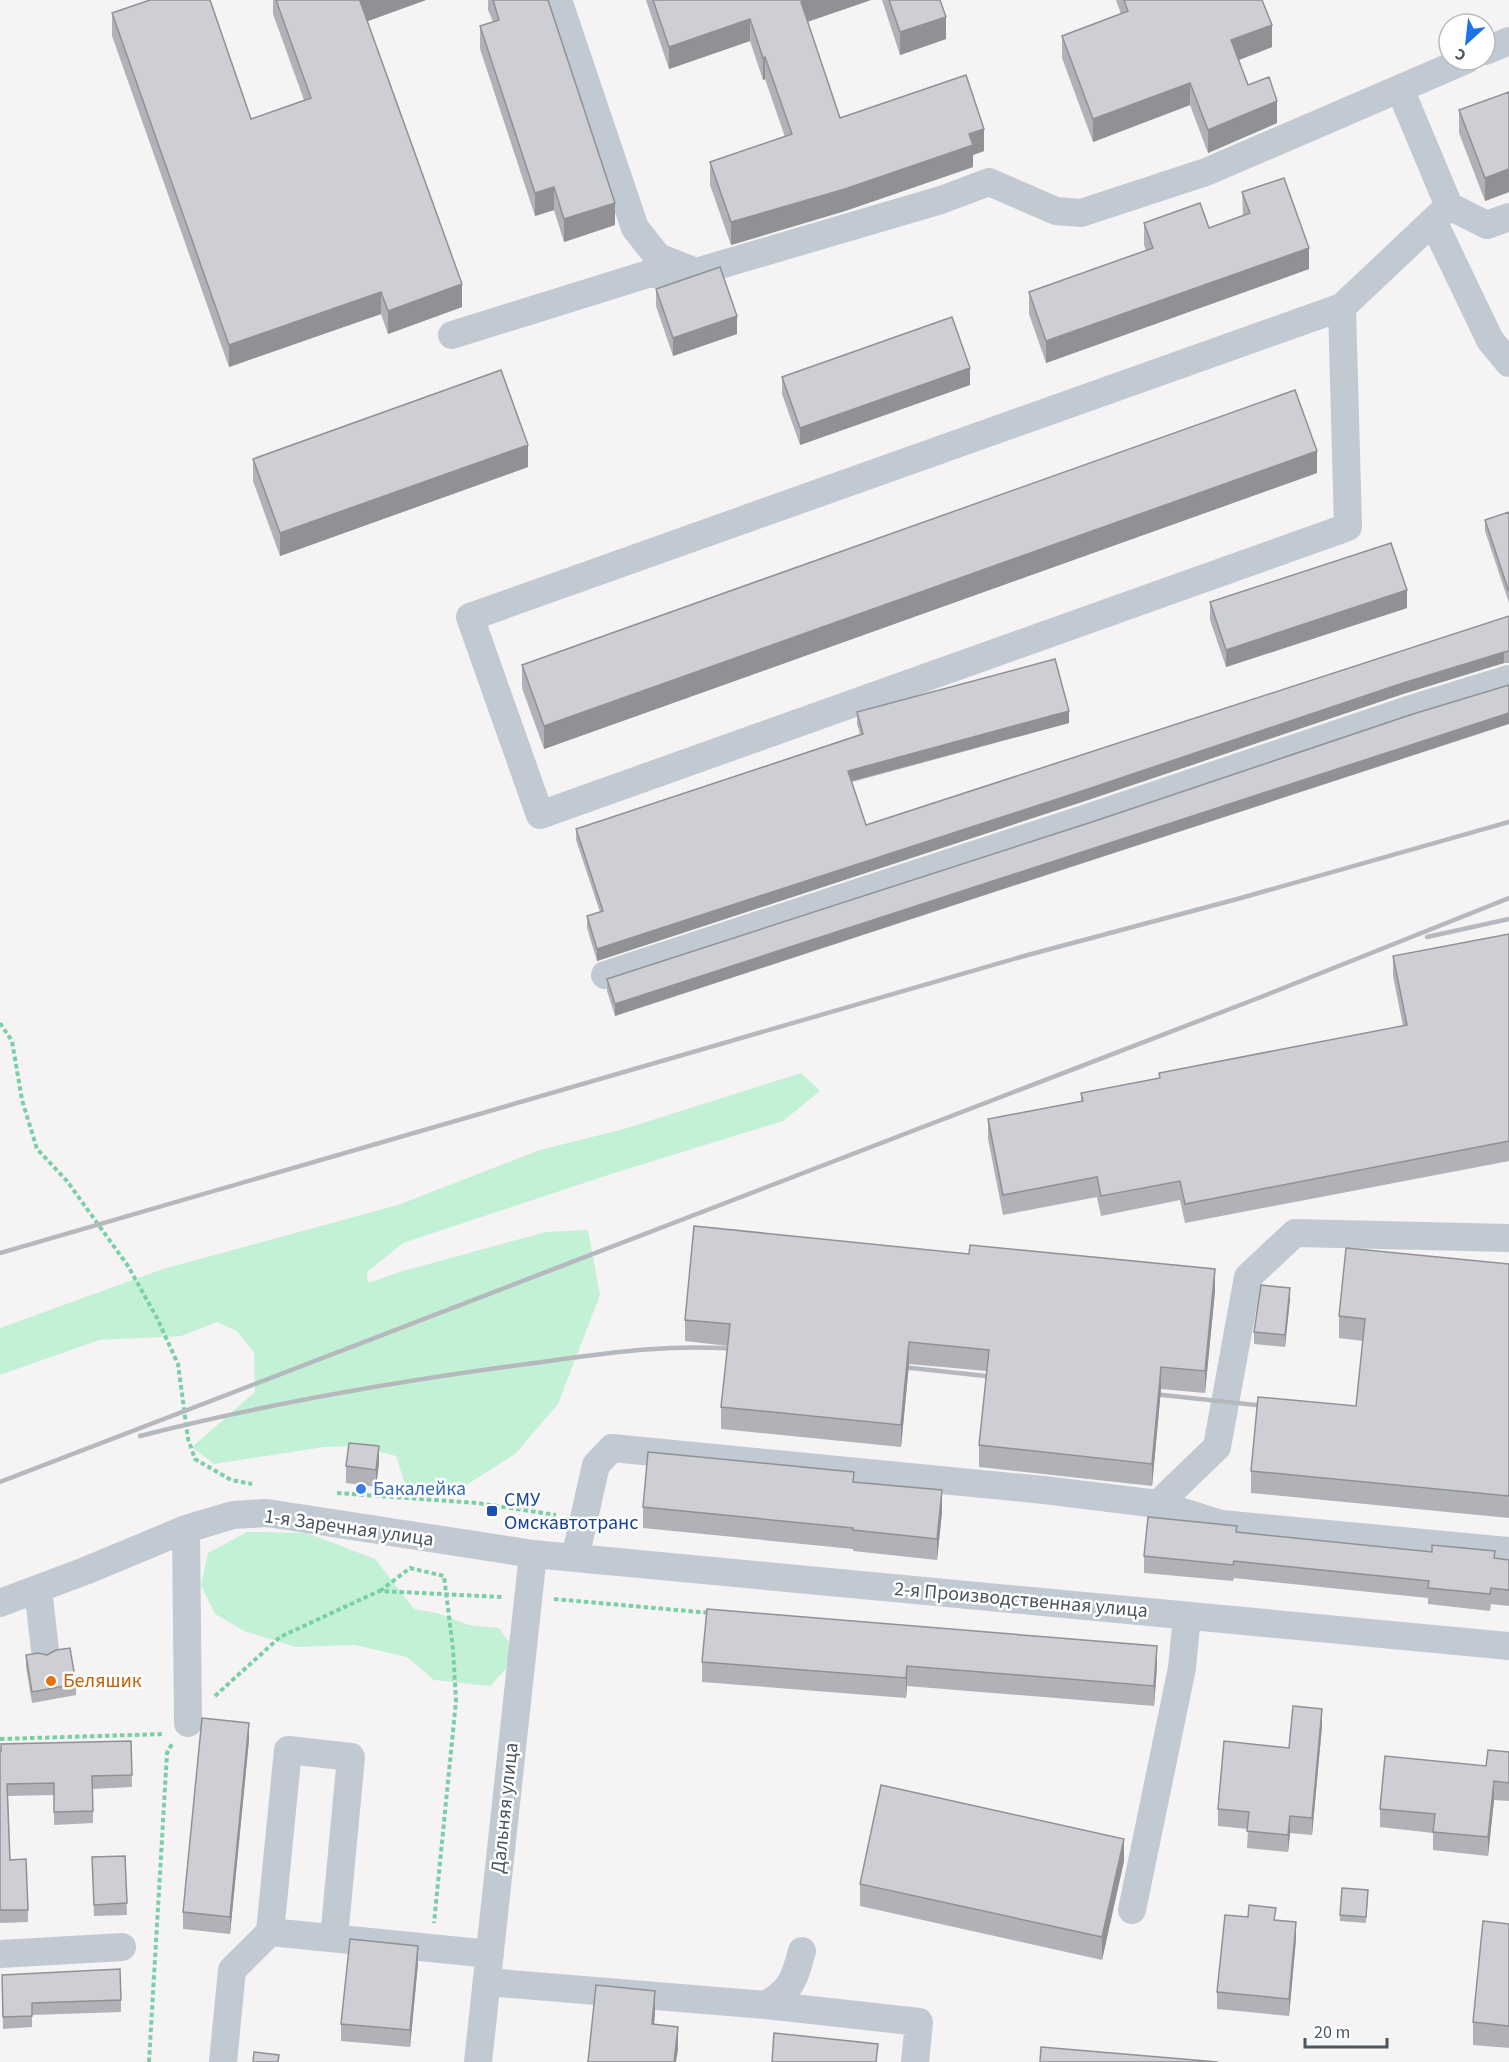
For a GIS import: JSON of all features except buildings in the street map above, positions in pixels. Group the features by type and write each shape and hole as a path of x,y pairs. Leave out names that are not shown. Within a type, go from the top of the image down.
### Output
{"street":[{"path":"558,0 635,228 658,257 696,272"},
{"path":"452,335 648,274 696,272 941,200 990,182 1056,211 1081,213 1206,172 1439,72"},
{"path":"1400,89 1441,213 1490,340 1509,363"},
{"path":"1441,213 1487,225 1509,217"},
{"path":"1342,306 1348,527 540,815 470,617 1342,306 1441,213"},
{"path":"605,975 1079,821 1408,710 1509,679"},
{"path":"1158,1504 1217,1447 1248,1277 1295,1233 1509,1238"},
{"path":"576,1558 596,1465 612,1448 1044,1490 1158,1504 1221,1524 1509,1551"},
{"name":"1-я Заречная улица","path":"0,1603 186,1529 233,1515 267,1513 533,1554"},
{"path":"177,1729 186,1529"},
{"name":"2-я Производственная улица","path":"533,1554 1509,1646"},
{"name":"Дальняя улица","path":"478,2062 533,1554"},
{"path":"38,1589 45,1650"},
{"path":"1132,1910 1182,1668 1187,1616"},
{"path":"223,2062 232,1970 270,1932 288,1750 351,1757 334,1938"},
{"path":"270,1932 490,1954"},
{"path":"0,1954 122,1947"},
{"path":"766,2005 785,1994 802,1952"},
{"path":"487,1982 766,2005 919,2022 915,2062"}],"path":[{"path":"0,1023 12,1041 22,1100 37,1149 72,1188 128,1266 157,1318 178,1364 188,1439 195,1459 231,1480 263,1486"},
{"path":"330,1492 477,1503 584,1520"},
{"path":"379,1591 410,1568 444,1576 453,1649 456,1701 432,1948"},
{"path":"528,1598 577,1600 721,1614"},
{"path":"0,1738 177,1729"}],"green space":[{"path":"801,1073 820,1091 783,1121 614,1173 403,1243 367,1272 368,1283 403,1271 546,1232 588,1230 600,1295 558,1404 515,1454 463,1487 431,1494 408,1493 396,1456 357,1446 324,1447 214,1464 192,1447 255,1392 254,1352 237,1331 217,1322 181,1336 99,1340 0,1375 0,1328 163,1269 398,1205 540,1150 624,1129"},
{"path":"247,1532 307,1533 375,1559 414,1609 437,1613 469,1625 499,1628 511,1645 506,1669 490,1686 434,1680 407,1657 355,1645 296,1647 244,1631 215,1614 201,1585 208,1553"}],"railway":[{"path":"0,1253 1024,956 1241,898 1509,822"},
{"path":"0,1482 1261,997 1509,898"},
{"path":"1427,937 1509,919"},
{"path":"140,1436 281,1404 376,1386 575,1357 660,1349 744,1350"},
{"path":"893,1366 1004,1378"},
{"path":"1144,1393 1275,1407"}],"place":[{"name":"Бакалейка","path":"361,1489"},
{"name":"СМУ Омскавтотранс","path":"492,1511"},
{"name":"Беляшик","path":"51,1681"}]}
